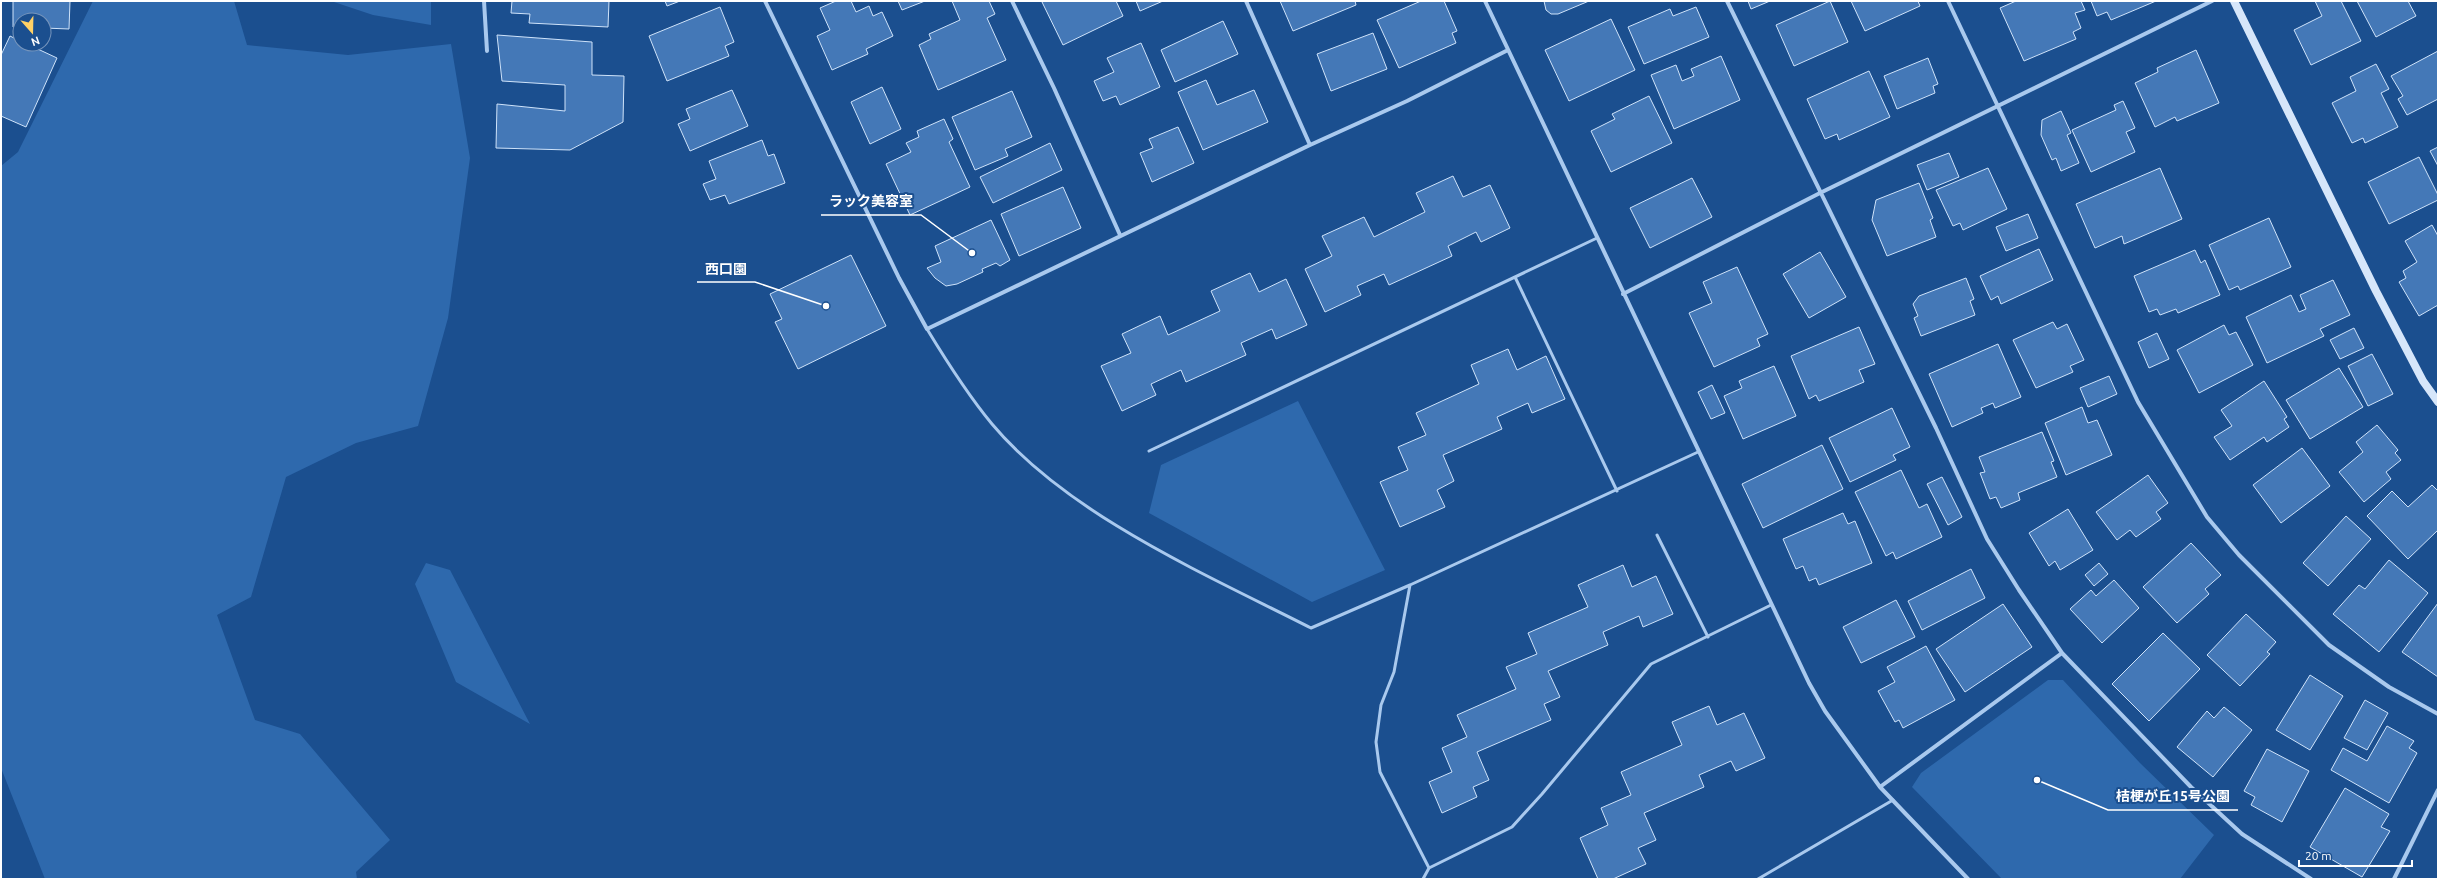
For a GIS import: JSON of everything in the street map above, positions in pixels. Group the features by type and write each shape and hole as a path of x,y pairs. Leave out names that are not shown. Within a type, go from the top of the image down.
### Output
{"street":[{"path":"484,1 487,51"},
{"path":"765,1 898,278 927,329 1120,235 1407,101 1508,50"},
{"path":"1012,1 1120,235"},
{"path":"1246,1 1310,145"},
{"path":"1485,1 1698,452 1825,711 1880,787 1968,879"},
{"path":"1727,1 1936,428 1987,539 2062,653 2191,787 2242,834 2312,879"},
{"path":"1948,1 2138,402 2207,517 2239,555 2329,645 2389,687 2438,714"},
{"path":"1624,294 1820,192 2212,1"},
{"path":"2234,1 2376,291 2423,381 2438,402"},
{"path":"1880,787 2062,653"},
{"path":"2394,879 2438,790"}],"lane":[{"path":"1148,451 1597,238"},
{"path":"1515,277 1617,491"},
{"path":"927,329 959,381 992,425 1034,465 1074,497 1159,551 1311,628 1410,585 1617,491 1698,452"},
{"path":"1657,535 1708,637"},
{"path":"1410,585 1394,672 1381,705 1376,742 1380,772 1429,868"},
{"path":"1423,879 1429,868 1512,827 1542,794 1651,664 1772,605"},
{"path":"1758,879 1893,800"}],"shaded area":[{"path":"93,1 234,1 247,45 348,55 451,44 470,158 448,318 418,426 356,443 286,477 251,597 217,615 255,720 300,734 390,840 356,872 357,879 45,879 1,768 1,166 18,152"},
{"path":"331,1 431,1 431,25 373,15"},
{"path":"1298,401 1385,570 1312,602 1149,513 1161,465"},
{"path":"426,563 450,570 530,724 456,682 415,584"},
{"path":"2048,680 2063,680 2140,763 2214,835 2180,879 2002,879 1912,787 1921,773"}],"building":[{"path":"13,1 70,1 69,29 52,28 52,12 13,12"},
{"path":"512,1 609,1 608,27 529,23 530,14 511,13"},
{"path":"665,1 680,1 667,6"},
{"path":"836,1 851,1 856,12 869,6 873,16 882,12 893,36 866,49 868,54 832,70 817,36 830,30 820,8"},
{"path":"898,1 925,1 902,10"},
{"path":"952,1 989,1 995,14 987,18 1006,60 938,90 919,45 931,39 929,34 960,20"},
{"path":"1116,1 1123,16 1063,45 1042,2"},
{"path":"1136,1 1163,1 1140,11"},
{"path":"1280,1 1355,1 1356,5 1293,31"},
{"path":"1421,1 1444,1 1457,31 1452,33 1456,43 1399,68 1377,20"},
{"path":"1544,1 1589,1 1558,14 1551,14 1546,10"},
{"path":"1748,1 1770,1 1751,9"},
{"path":"1830,1 1848,42 1794,66 1776,25"},
{"path":"1851,1 1918,1 1920,6 1865,31"},
{"path":"2016,1 2081,1 2085,10 2075,13 2081,28 2073,32 2076,39 2024,61 2000,8"},
{"path":"2091,1 2156,1 2111,20 2107,12 2097,16"},
{"path":"2315,1 2341,1 2361,41 2311,65 2294,30 2322,16"},
{"path":"2357,1 2408,1 2416,16 2376,37"},
{"path":"720,7 734,42 725,46 729,56 667,81 649,36"},
{"path":"1696,7 1709,37 1644,64 1628,27 1670,9 1673,16"},
{"path":"1611,19 1635,70 1569,101 1545,50"},
{"path":"1223,21 1238,54 1175,82 1161,50"},
{"path":"1373,33 1387,69 1331,91 1317,54"},
{"path":"497,35 592,42 592,75 624,76 623,122 570,150 496,148 497,104 565,111 565,85 502,81"},
{"path":"10,36 12,37 12,52 44,52 57,58 26,127 1,116 1,55"},
{"path":"1141,43 1160,87 1120,105 1116,96 1103,101 1094,81 1114,72 1107,58"},
{"path":"2196,50 2219,103 2177,121 2175,117 2155,127 2135,83 2158,72 2157,68"},
{"path":"2438,51 2438,99 2407,115 2398,99 2403,96 2391,76"},
{"path":"1721,56 1740,100 1674,129 1651,75 1676,65 1682,81 1694,76 1691,69"},
{"path":"1928,58 1938,84 1933,86 1935,93 1897,109 1884,76"},
{"path":"2376,64 2389,89 2381,93 2398,127 2365,143 2363,138 2352,143 2332,103 2356,91 2350,77"},
{"path":"1869,71 1890,117 1839,140 1837,134 1825,139 1807,99"},
{"path":"1206,80 1217,105 1254,90 1268,122 1203,150 1178,92"},
{"path":"882,87 901,129 870,144 851,102"},
{"path":"732,90 748,126 690,151 678,124 690,119 686,109"},
{"path":"1012,91 1032,137 1005,149 1008,156 975,170 952,117"},
{"path":"1649,96 1672,143 1611,172 1591,131 1615,119 1612,114"},
{"path":"2123,101 2135,128 2126,132 2135,152 2091,172 2072,130 2116,110 2114,105"},
{"path":"2061,111 2071,133 2067,135 2079,163 2061,171 2056,158 2052,160 2041,135 2042,120"},
{"path":"944,119 953,139 949,142 970,187 910,215 886,164 911,152 906,143 919,137 917,131"},
{"path":"1178,127 1194,163 1152,182 1140,153 1153,148 1149,139"},
{"path":"762,140 768,156 774,154 785,183 729,204 725,195 710,200 703,184 716,179 709,161"},
{"path":"1050,143 1062,170 993,203 980,177"},
{"path":"2438,147 2438,166 2430,151"},
{"path":"1949,153 1959,177 1927,190 1917,165"},
{"path":"2419,157 2438,195 2438,200 2389,224 2368,182"},
{"path":"1988,168 2007,209 1963,230 1960,223 1953,226 1936,190"},
{"path":"2160,168 2182,219 2124,244 2122,236 2095,248 2076,204"},
{"path":"1453,176 1463,197 1490,185 1510,228 1481,242 1476,232 1448,246 1452,256 1389,285 1384,274 1357,286 1361,295 1325,312 1305,269 1332,256 1322,236 1364,217 1374,237 1425,212 1416,193"},
{"path":"1692,178 1712,217 1650,248 1630,208"},
{"path":"1919,183 1933,218 1930,220 1936,237 1887,256 1872,220 1876,200"},
{"path":"1063,187 1081,228 1019,256 1001,214"},
{"path":"2028,214 2038,238 2006,251 1996,227"},
{"path":"2269,218 2291,267 2240,290 2238,286 2229,290 2209,245"},
{"path":"991,220 1010,260 1000,266 996,263 982,269 983,272 957,284 946,286 935,278 927,268 941,262 935,246"},
{"path":"2432,225 2438,236 2438,305 2419,316 2399,282 2406,278 2403,271 2417,262 2405,241"},
{"path":"2039,249 2053,280 2001,304 1998,296 1991,300 1980,276"},
{"path":"2195,250 2201,263 2205,260 2220,295 2178,313 2176,309 2160,315 2157,309 2149,312 2134,276"},
{"path":"1820,252 1846,297 1809,318 1783,274"},
{"path":"851,255 886,326 798,369 775,322 782,319 770,294"},
{"path":"1737,267 1768,334 1757,339 1760,346 1714,367 1689,313 1712,303 1703,282"},
{"path":"1250,273 1259,292 1286,279 1307,325 1276,339 1272,329 1241,343 1246,355 1186,382 1181,370 1151,384 1156,395 1122,411 1101,366 1131,353 1122,334 1160,316 1168,335 1220,311 1211,291"},
{"path":"1966,278 1974,299 1970,301 1975,315 1921,336 1914,318 1918,316 1913,304 1919,296"},
{"path":"2333,280 2350,315 2320,329 2324,336 2267,363 2246,317 2291,295 2299,312 2306,309 2300,295"},
{"path":"2053,322 2057,329 2067,324 2084,360 2070,366 2073,372 2036,388 2013,340"},
{"path":"2224,325 2229,335 2236,332 2253,365 2199,393 2177,350"},
{"path":"1859,327 1875,364 1859,370 1864,382 1819,401 1816,395 1809,399 1791,356"},
{"path":"2354,328 2364,348 2340,359 2330,340"},
{"path":"2157,333 2169,359 2149,368 2138,342"},
{"path":"1998,344 2021,397 1995,408 1993,403 1981,408 1983,413 1952,427 1929,374"},
{"path":"1508,349 1517,370 1546,356 1565,399 1532,413 1528,403 1497,417 1502,429 1443,455 1454,481 1437,490 1445,507 1400,527 1380,482 1408,470 1398,447 1426,435 1416,413 1479,384 1471,365"},
{"path":"2372,354 2393,394 2368,406 2348,366"},
{"path":"1774,366 1796,416 1743,439 1724,396 1742,388 1739,381"},
{"path":"2339,368 2363,407 2310,439 2286,400"},
{"path":"2109,376 2117,394 2088,407 2080,388"},
{"path":"2264,381 2287,417 2284,419 2289,427 2267,442 2264,437 2230,460 2214,437 2232,426 2221,410"},
{"path":"1712,385 1725,413 1711,419 1698,392"},
{"path":"2082,407 2088,423 2097,420 2112,455 2066,475 2045,423"},
{"path":"1892,408 1910,447 1893,455 1896,460 1850,482 1829,438"},
{"path":"2377,425 2398,450 2395,453 2401,460 2386,472 2391,479 2364,502 2339,472 2363,452 2356,442"},
{"path":"2042,432 2054,461 2051,462 2057,477 2018,493 2020,500 2001,508 1996,497 1990,499 1980,473 1985,472 1979,457"},
{"path":"1822,445 1843,489 1763,528 1742,484"},
{"path":"2302,448 2330,486 2281,523 2253,485"},
{"path":"1901,470 1919,508 1927,504 1942,537 1896,559 1893,552 1886,556 1855,492"},
{"path":"2148,475 2168,503 2156,512 2161,519 2136,537 2130,530 2117,540 2096,512"},
{"path":"1942,477 1962,517 1948,525 1927,484"},
{"path":"2432,485 2438,491 2438,530 2408,559 2367,516 2392,491 2408,507"},
{"path":"2068,509 2093,550 2060,570 2055,561 2049,566 2029,533"},
{"path":"1843,513 1848,524 1855,521 1872,563 1819,585 1816,578 1809,581 1803,566 1796,569 1783,539"},
{"path":"2346,516 2371,539 2328,586 2303,563"},
{"path":"2191,543 2221,575 2205,589 2209,594 2177,623 2143,587"},
{"path":"2389,560 2428,593 2379,652 2333,614 2359,585 2365,589"},
{"path":"2099,563 2108,574 2094,586 2085,575"},
{"path":"1623,565 1632,587 1656,576 1673,614 1643,627 1639,616 1603,632 1608,645 1548,671 1560,697 1544,704 1551,720 1477,752 1489,780 1473,787 1477,797 1442,813 1429,782 1452,772 1442,748 1467,737 1457,715 1516,689 1506,667 1537,654 1528,633 1588,607 1578,585"},
{"path":"1971,569 1985,598 1922,630 1908,601"},
{"path":"2114,580 2139,608 2102,643 2070,609 2091,590 2096,596"},
{"path":"1896,600 1915,637 1861,663 1843,627"},
{"path":"2438,603 2438,677 2402,652"},
{"path":"2003,604 2032,647 1965,692 1936,649"},
{"path":"2246,614 2276,642 2267,652 2270,654 2240,686 2207,655"},
{"path":"2163,633 2200,669 2149,721 2112,684"},
{"path":"1926,646 1955,700 1903,728 1899,720 1895,722 1878,691 1895,682 1887,667"},
{"path":"2310,675 2343,696 2310,750 2276,730"},
{"path":"2365,700 2388,713 2367,750 2344,738"},
{"path":"1709,706 1717,725 1744,713 1765,758 1736,771 1731,761 1699,775 1704,787 1644,813 1656,840 1638,848 1646,864 1613,879 1598,879 1580,838 1608,825 1601,808 1631,795 1621,772 1682,745 1672,722"},
{"path":"2224,707 2252,730 2213,777 2177,747 2207,711 2214,718"},
{"path":"2387,726 2414,741 2409,748 2417,753 2389,803 2331,770 2343,748 2367,761"},
{"path":"2267,749 2309,771 2282,822 2251,805 2255,797 2244,791"},
{"path":"2345,788 2389,814 2381,827 2390,831 2362,877 2310,847"}],"place":[{"name":"ラック美容室","path":"972,253"},
{"name":"西口園","path":"826,306"},
{"name":"桔梗が丘15号公園","path":"2037,780"}]}
